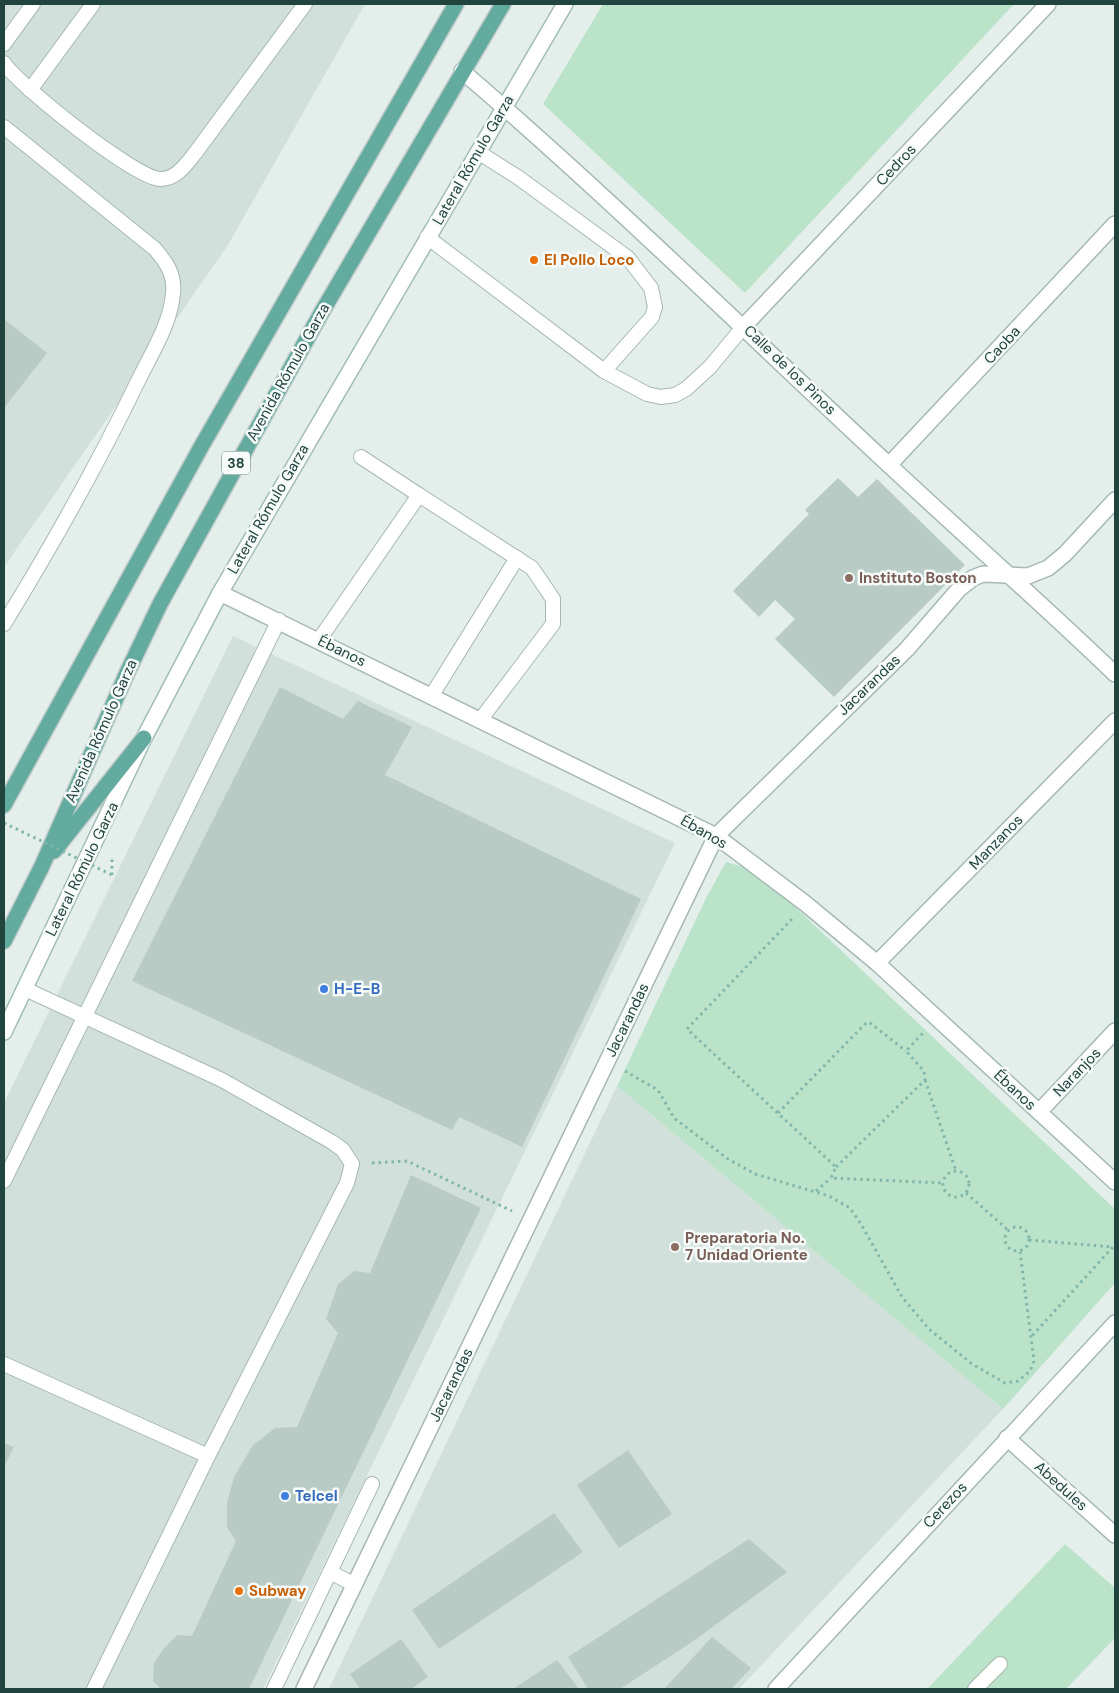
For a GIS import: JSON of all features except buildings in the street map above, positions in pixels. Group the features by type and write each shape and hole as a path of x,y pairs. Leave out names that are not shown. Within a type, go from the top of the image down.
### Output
{"main road":[{"name":"38","path":"4,805 201,447 456,4"},
{"name":"Avenida Rómulo Garza","path":"4,941 42,866 127,673 160,604 323,310 502,4"},
{"path":"42,866 144,738"}],"street":[{"name":"Lateral Rómulo Garza","path":"4,1032 144,738 220,593 565,4"},
{"name":"Cedros","path":"744,326 1048,4"},
{"name":"Calle de los Pinos","path":"462,71 744,326 889,465 1115,674"},
{"name":"Caoba","path":"889,465 1115,224"},
{"name":"Jacarandas","path":"304,1689 716,836 906,649 958,590 973,578 983,574 1028,576 1048,568 1065,554 1115,500"},
{"name":"Ébanos","path":"220,593 481,719 716,836 806,904 877,963 1115,1182"},
{"name":"Manzanos","path":"877,963 1115,721"},
{"name":"Naranjos","path":"1039,1112 1115,1032"},
{"name":"Cerezos","path":"776,1689 1115,1323"},
{"name":"Abedules","path":"1007,1438 1115,1535"}],"lane":[{"path":"4,44 33,4"},
{"path":"30,90 93,4"},
{"path":"4,63 30,90 132,168 152,178 168,178 184,168 305,4"},
{"path":"4,127 155,249 170,271 174,292 172,305 160,338 126,406 30,582 4,624"},
{"path":"478,152 519,178 628,258 652,288 656,307 652,317 604,371"},
{"path":"428,237 604,371 647,394 661,397 675,395 698,380 744,326"},
{"path":"361,457 532,568 553,599 553,624 481,719"},
{"path":"319,640 420,494"},
{"path":"432,695 517,558"},
{"path":"4,1181 278,620"},
{"path":"24,989 222,1080 332,1142 343,1150 352,1164 347,1183 208,1456 94,1689"},
{"path":"5,1367 208,1456"},
{"path":"279,1687 330,1572 372,1484"},
{"path":"330,1572 355,1585"},
{"path":"975,1689 1000,1664"}],"path":[{"path":"4,823 112,875"},
{"path":"806,904 687,1029 836,1167"},
{"path":"906,1051 937,1018"},
{"path":"778,1113 869,1022 906,1051 924,1071 925,1080 956,1170 968,1178 969,1188 966,1193 958,1197 949,1195 943,1188 945,1177 956,1170"},
{"path":"606,1064 628,1073 658,1090 674,1118 728,1159 755,1174 816,1191 850,1208 902,1297 929,1329 972,1364 1005,1383 1018,1381 1030,1371 1034,1360 1020,1252"},
{"path":"816,1191 831,1178 836,1167 925,1080"},
{"path":"352,1164 407,1161 530,1220"},
{"path":"831,1178 943,1184"},
{"path":"966,1193 1008,1230"},
{"path":"1022,1228 1029,1235 1027,1248 1020,1252 1011,1250 1005,1243 1008,1230 1022,1228"},
{"path":"1029,1240 1114,1247"},
{"path":"1030,1338 1114,1247"}],"shaded area":[{"path":"4,4 365,4 228,245 4,567"},
{"path":"233,636 675,843 263,1689 4,1689 4,1103"},
{"name":"Preparatoria No. 7 Unidad Oriente","path":"617,1086 1003,1409 739,1689 329,1689"}],"green space":[{"path":"603,4 1014,4 745,293 543,104"},
{"path":"726,862 757,871 1115,1209 1115,1283 1003,1409 617,1086 707,896"},
{"path":"1065,1544 1115,1588 1115,1638 1066,1689 927,1689"}],"place":[{"name":"El Pollo Loco","path":"534,260"},
{"name":"Instituto Boston","path":"849,578"},
{"name":"H-E-B","path":"324,989"},
{"name":"Preparatoria No. 7 Unidad Oriente","path":"675,1247"},
{"name":"Telcel","path":"285,1496"},
{"name":"Subway","path":"239,1591"}]}
